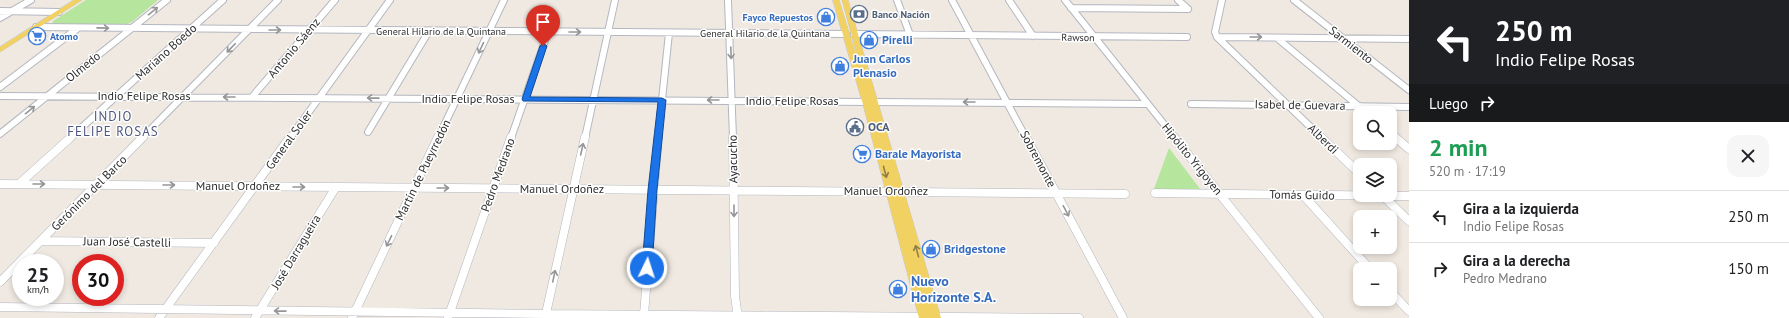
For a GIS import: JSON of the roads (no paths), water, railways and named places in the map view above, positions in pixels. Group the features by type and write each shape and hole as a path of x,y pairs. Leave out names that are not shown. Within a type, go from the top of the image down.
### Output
{"main road":[{"path":"0,50 79,0"},
{"path":"836,0 850,34 870,101 901,192 930,317"},
{"path":"845,0 850,34"},
{"path":"870,101 891,192 930,317"}],"street":[{"path":"0,18 31,0"},
{"name":"Olmedo","path":"0,134 167,0"},
{"name":"Mariano Boedo","path":"19,184 223,0"},
{"name":"Gerónimo del Barco","path":"0,282 278,0"},
{"name":"Antonio Sáenz","path":"252,97 335,0"},
{"name":"General Soler","path":"159,318 390,0"},
{"name":"Martín de Pueyrredón","path":"354,315 504,0"},
{"path":"545,316 615,0"},
{"name":"Ayacucho","path":"728,0 732,100 735,296 738,316"},
{"path":"897,0 910,34"},
{"name":"Sobremonte","path":"952,0 1123,318"},
{"path":"1009,0 1033,36"},
{"name":"Hipólito Yrigoyen","path":"1065,0 1093,37 1319,318"},
{"path":"1071,8 1188,9 1178,0"},
{"path":"1222,0 1215,32 1217,37 1408,39"},
{"name":"Sarmiento","path":"1294,0 1409,90"},
{"path":"0,10 59,12"},
{"name":"General Hilario de la Quintana","path":"36,27 970,35"},
{"path":"0,87 78,28"},
{"path":"368,132 428,31"},
{"name":"Pedro Medrano","path":"449,315 526,99 548,32"},
{"path":"644,315 653,190 669,33"},
{"name":"Rawson","path":"970,35 1187,37"},
{"name":"Alberdi","path":"1217,37 1353,167"},
{"path":"1277,38 1358,106"},
{"name":"Indio Felipe Rosas","path":"0,96 1008,102"},
{"path":"1008,102 1147,104"},
{"name":"Isabel de Guevara","path":"1191,104 1358,106"},
{"name":"Isabel de Guevara","path":"1397,107 1409,107"},
{"path":"1397,139 1409,149"},
{"name":"Manuel Ordoñez","path":"0,184 1124,194"},
{"name":"José Darragueira","path":"258,314 336,187"},
{"path":"1155,193 1220,194"},
{"name":"Tomás Guido","path":"1220,194 1353,196"},
{"path":"1303,195 1364,262"},
{"name":"Tomás Guido","path":"1397,196 1409,196"},
{"path":"1388,202 1409,221"},
{"name":"Juan José Castelli","path":"41,241 214,243"},
{"path":"1397,298 1409,311"},
{"path":"0,307 354,315 1080,318"},
{"path":"1120,318 1129,318"}],"place":[{"name":"Banco Nación","path":"859,14"},
{"name":"Fayco Repuestos","path":"826,17"},
{"name":"Atomo","path":"37,36"},
{"name":"Pirelli","path":"869,40"},
{"name":"Juan Carlos Plenasio","path":"840,66"},
{"name":"OCA","path":"855,127"},
{"name":"Barale Mayorista","path":"862,154"},
{"name":"Bridgestone","path":"931,249"},
{"name":"Nuevo Horizonte S.A.","path":"898,289"}],"district":[{"name":"INDIO FELIPE ROSAS","path":"113,124"}]}
